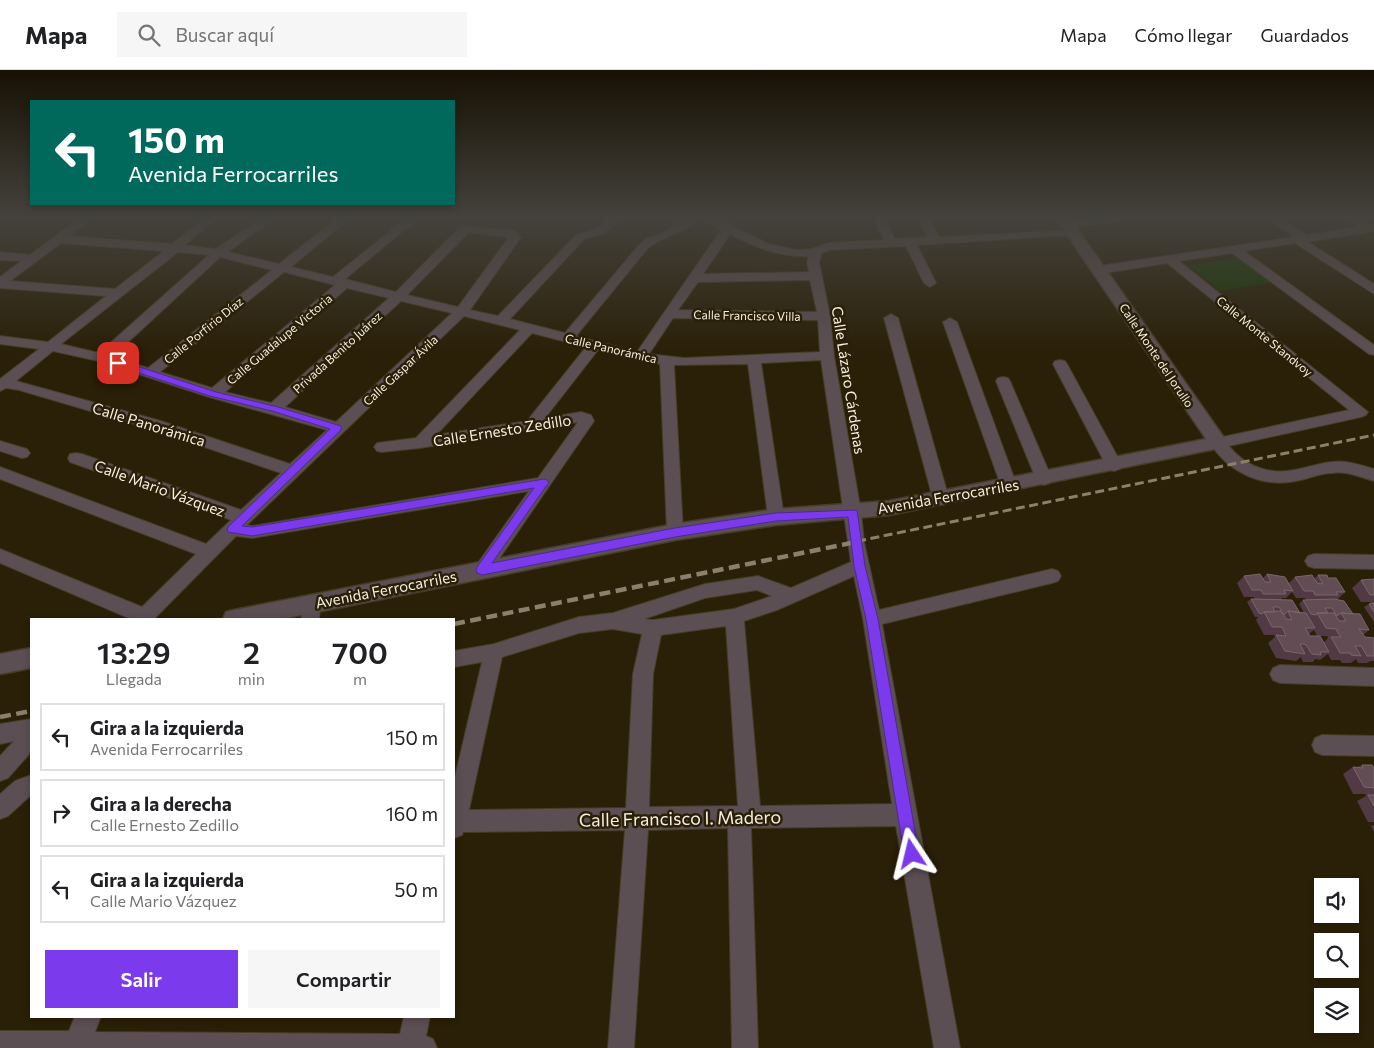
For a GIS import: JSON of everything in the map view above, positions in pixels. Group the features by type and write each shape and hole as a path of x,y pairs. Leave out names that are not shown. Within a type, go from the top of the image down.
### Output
{"street":[{"path":"0,283 27,263"},
{"path":"1,384 156,263"},
{"path":"102,358 207,263"},
{"path":"257,263 399,296"},
{"name":"Calle Porfirio Díaz","path":"150,373 286,263"},
{"name":"Calle Guadalupe Victoria","path":"214,394 362,263"},
{"name":"Privada Benito Juárez","path":"274,409 399,296 431,263"},
{"path":"501,321 556,263"},
{"path":"568,338 630,263"},
{"path":"640,357 705,263"},
{"name":"Calle Lázaro Cárdenas","path":"813,263 824,316 827,356 860,566 872,619 947,1048"},
{"path":"920,263 930,283"},
{"name":"Calle Monte del Jorullo","path":"1094,263 1218,443"},
{"path":"1099,270 1151,263"},
{"name":"Calle Monte Standvoy","path":"1173,263 1361,412 1218,443"},
{"path":"1252,263 1374,351"},
{"path":"1337,263 1371,286"},
{"name":"Calle Gaspar Ávila","path":"143,617 462,311 493,264"},
{"path":"694,278 816,276"},
{"path":"0,283 118,293"},
{"name":"Calle Panorámica","path":"399,296 640,357 667,361 827,356"},
{"name":"Calle Francisco Villa","path":"670,314 824,316"},
{"path":"891,318 941,499"},
{"path":"950,322 1009,486"},
{"path":"420,444 529,328"},
{"path":"0,340 50,346 102,358 214,394 338,428"},
{"path":"532,424 595,346"},
{"path":"754,359 776,517"},
{"path":"667,361 675,532"},
{"path":"1060,364 1114,465"},
{"path":"1003,381 1044,479"},
{"name":"Calle Panorámica","path":"1,384 20,386 156,425 294,471"},
{"name":"Calle Ernesto Zedillo","path":"382,448 420,444 532,424 581,417 586,418 587,421 482,570"},
{"path":"1218,443 1224,453 1236,464 1259,474 1275,477 1292,476 1332,467 1351,467 1374,475"},
{"name":"Avenida Ferrocarriles","path":"244,618 311,611 482,570 675,532 776,517 853,512 941,499 1218,443"},
{"path":"0,446 22,453"},
{"name":"Calle Mario Vázquez","path":"76,458 238,524 252,532 544,483"},
{"path":"0,473 210,552"},
{"path":"0,556 143,617"},
{"path":"1314,561 1374,562"},
{"path":"613,621 653,628 734,617 771,605 860,566"},
{"path":"872,619 1052,576"},
{"path":"455,659 494,652 578,625 613,621 705,591 758,583 791,596"},
{"path":"734,617 740,672 744,817 745,1048"},
{"path":"620,1048 637,818 643,674 653,628"},
{"path":"455,820 494,652"},
{"path":"1,663 30,658"},
{"path":"1280,674 1374,677"},
{"path":"0,734 30,728"},
{"path":"0,771 30,738"},
{"path":"1322,746 1374,746"},
{"path":"0,808 23,788 30,785"},
{"name":"Calle Francisco I. Madero","path":"455,824 637,818 905,815"},
{"path":"76,1046 87,1018"},
{"path":"411,1048 417,1018"},
{"path":"0,1044 424,1048"}],"green space":[{"path":"1205,263 1243,263 1271,283 1220,291 1188,265"}],"building":[{"path":"1260,574 1265,582 1271,582 1267,574 1285,577 1293,591 1284,590 1286,594 1263,594 1261,590 1252,590 1244,576"},
{"path":"1312,575 1317,583 1323,584 1318,575 1336,578 1345,592 1336,592 1338,595 1315,595 1313,591 1304,591 1295,577"},
{"path":"1374,579 1374,595 1370,595 1361,580"},
{"path":"1251,599 1292,600 1300,613 1288,611 1284,615 1279,607 1273,607 1275,612 1264,612 1262,614 1259,613"},
{"path":"1334,599 1344,601 1353,614 1341,613 1337,616 1332,608 1325,608 1328,613 1311,614 1303,600"},
{"path":"1374,603 1374,612 1369,604"},
{"path":"1281,611 1286,619 1292,620 1288,611 1306,613 1315,628 1305,628 1310,636 1320,636 1329,652 1320,652 1321,655 1312,654 1306,645 1303,644 1300,644 1305,654 1285,651 1276,635 1286,636 1282,627 1272,627 1264,612"},
{"path":"1317,613 1334,613 1339,621 1346,621 1341,613 1360,614 1369,630 1359,629 1365,637 1374,638 1374,656 1367,656 1361,646 1355,646 1361,656 1340,653 1331,637 1341,637 1336,629 1326,628"},
{"path":"1362,765 1372,765 1374,768 1374,788 1364,787 1353,767 1363,768"},
{"path":"1368,795 1374,795 1374,806"}],"railway":[{"path":"844,544 1374,435"},
{"path":"455,624 851,543"},
{"path":"0,717 30,711"}],"route":[{"path":"118,363 214,394 338,428 232,530 252,532 544,483 482,570 675,532 776,517 814,513 853,512 860,566 872,619 912,854"}]}
